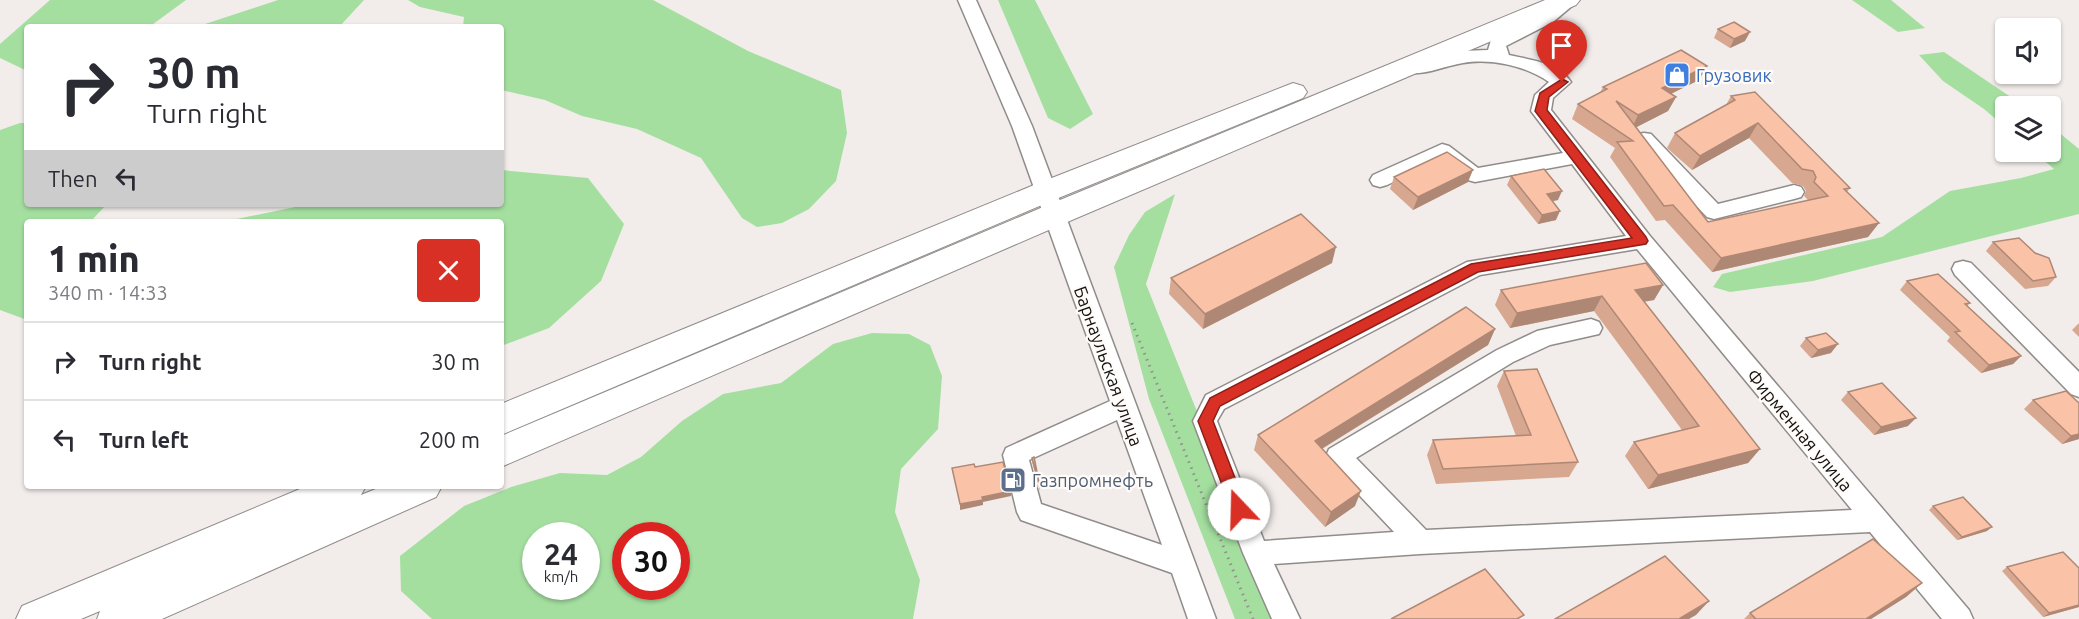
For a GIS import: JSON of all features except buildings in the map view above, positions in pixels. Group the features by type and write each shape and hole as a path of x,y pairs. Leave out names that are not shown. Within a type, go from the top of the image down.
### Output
{"highway":[{"path":"504,451 1050,203 1513,0"},
{"path":"504,419 1050,203 1407,68 1569,0"},
{"path":"36,619 340,489"},
{"path":"117,619 416,489"}],"street":[{"name":"Барнаульская улица","path":"967,0 1022,126 1202,619"},
{"path":"1501,58 1497,44 1547,18 1569,0"},
{"path":"1407,68 1434,65 1476,55 1501,58"},
{"name":"Фирменная улица","path":"1501,58 1541,68 1562,82 1544,95 1541,111 1642,241 1959,619"},
{"path":"1644,139 1714,212 1794,192"},
{"path":"1380,180 1442,151 1475,175 1576,157"},
{"path":"1286,619 1256,553 1205,421 1215,402 1475,268 1642,241"},
{"path":"1963,269 2079,387"},
{"path":"1420,542 1338,456 1505,356 1545,337 1591,328"},
{"path":"1124,406 1015,455 1030,512 1181,564"},
{"path":"1256,553 1420,542 1874,519"}],"path":[{"path":"1132,323 1253,619"}],"green space":[{"path":"50,0 186,0 153,24 24,24 24,70 0,58 0,44"},
{"path":"278,0 364,0 342,24 205,24"},
{"path":"408,0 653,0 748,51 841,90 847,133 836,181 809,209 782,223 757,227 742,218 701,158 637,129 582,116 545,100 504,91 504,24 463,24 464,17 420,7"},
{"path":"998,0 1035,0 1093,114 1070,129 1048,118"},
{"path":"1852,0 1891,0 1925,28 1898,32"},
{"path":"1944,52 2009,96 1995,96 1995,118 1943,81 1919,55"},
{"path":"24,123 24,207 104,207 93,219 24,219 24,319 0,310 0,130"},
{"path":"2061,134 2079,149 2079,214 1813,281 1730,292 1713,287 1722,274 1882,237 1950,191 2021,178 2054,169 2046,162 2061,162"},
{"path":"504,170 588,178 624,224 601,281 549,328 504,345 504,219 237,219 295,207 504,207"},
{"path":"1175,194 1146,284 1280,619 1235,619 1149,399 1114,267 1129,235 1145,212"},
{"path":"872,333 909,334 930,345 942,376 938,429 901,469 895,512 920,580 913,619 432,619 401,591 400,556 464,506 511,487 560,473 607,475 641,457 682,421 723,394 781,383 833,344"}],"place":[{"name":"Грузовик","path":"1677,75"},
{"name":"Газпромнефть","path":"1013,480"}],"route":[{"path":"1239,509 1205,421 1215,402 1475,268 1642,241 1541,111 1544,95 1562,82"}]}
